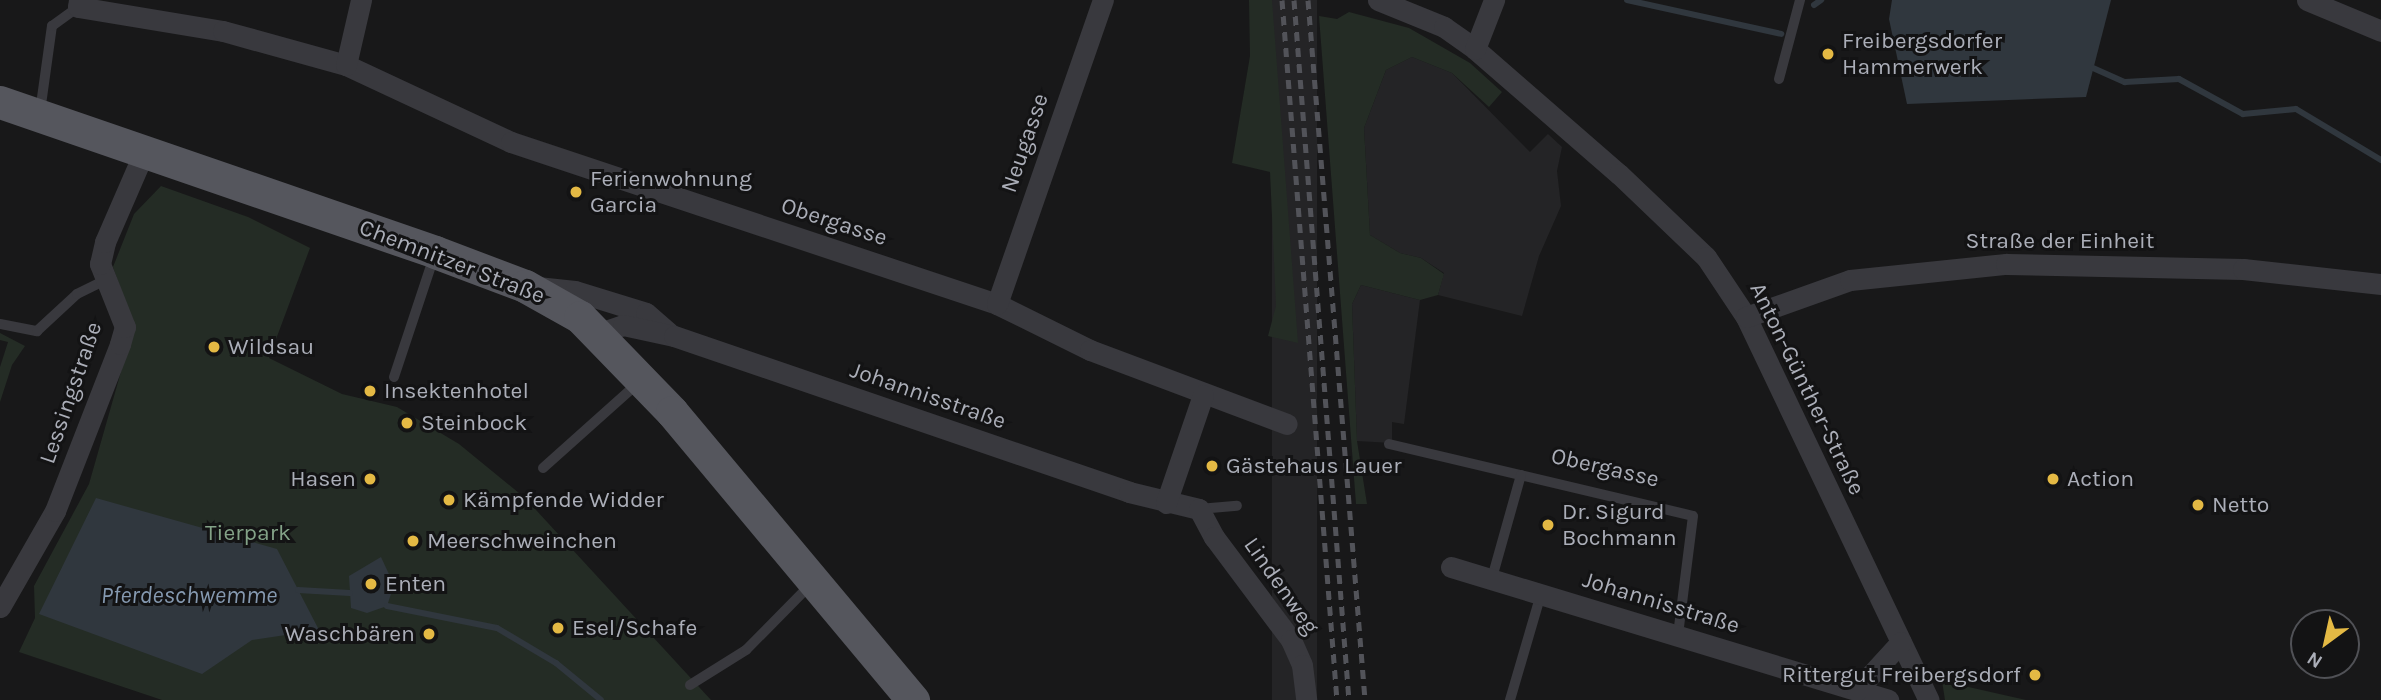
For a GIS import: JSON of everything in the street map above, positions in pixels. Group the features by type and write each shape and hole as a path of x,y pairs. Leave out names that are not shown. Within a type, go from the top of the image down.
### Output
{"main road":[{"name":"Chemnitzer Straße","path":"0,102 435,252 525,286 559,303 600,333 642,379 914,700"}],"street":[{"path":"346,65 361,0"},
{"name":"Neugasse","path":"997,304 1104,0"},
{"name":"Anton-Günther-Straße","path":"1378,0 1444,27 1475,49 1610,166 1706,257 1746,317 1929,700"},
{"path":"1475,49 1494,0"},
{"path":"2307,0 2381,31"},
{"name":"Obergasse","path":"78,4 223,32 346,65 510,142 997,304 1090,350 1203,395 1287,424"},
{"name":"Lessingstraße","path":"0,607 55,511 120,344 125,327 119,306 104,282 100,264 105,242 145,150"},
{"name":"Straße der Einheit","path":"1746,317 1850,280 2007,264 2243,269 2381,284"},
{"name":"Johannisstraße","path":"525,286 575,291 646,313 674,336"},
{"name":"Johannisstraße","path":"600,333 623,325 674,336 1166,503 1199,509"},
{"path":"1166,503 1203,395"},
{"name":"Lindenweg","path":"1199,509 1214,537 1291,640 1302,665 1306,700"},
{"name":"Johannisstraße","path":"1451,566 1888,700"},
{"path":"1857,690 1901,642"}],"lane":[{"path":"1779,79 1800,0"},
{"path":"40,115 52,26 78,4"},
{"path":"394,377 435,252"},
{"path":"0,324 37,331 77,294 104,282"},
{"path":"544,468 642,379"},
{"name":"Obergasse","path":"1389,444 1693,516 1678,635"},
{"path":"1492,578 1521,475"},
{"name":"Johannisstraße","path":"1199,509 1237,506"},
{"path":"690,685 746,650 813,581"},
{"path":"1510,700 1541,594"}],"shaded area":[{"path":"1272,0 1317,0 1317,700 1272,700"},
{"path":"1412,57 1452,73 1530,152 1548,134 1562,147 1557,171 1561,206 1539,256 1522,316 1438,295 1444,273 1421,258 1400,253 1370,235 1364,128 1386,70"},
{"path":"1361,285 1420,300 1404,424 1392,422 1392,443 1357,441 1352,304"}],"green space":[{"path":"1249,0 1272,0 1298,343 1268,336 1276,306 1270,172 1232,163 1250,56"},
{"path":"1349,12 1409,28 1470,63 1502,92 1489,107 1452,73 1412,57 1386,70 1364,128 1370,235 1400,253 1421,258 1444,274 1438,295 1420,300 1361,285 1352,304 1357,441 1367,504 1356,504 1319,16 1337,19"},
{"name":"Tierpark","path":"161,186 248,217 310,248 269,358 342,394 397,407 459,444 525,498 711,700 162,700 19,652 35,618 34,586 89,484 134,326 113,267 134,214"},
{"path":"0,333 25,346 12,365 0,402 0,367 8,342 0,340"},
{"path":"1942,681 2026,700 1945,700"}],"water":[{"path":"1892,0 2111,0 2086,97 1907,104 1889,19"},
{"name":"Pferdeschwemme","path":"96,498 277,549 319,630 252,640 202,674 39,614"},
{"path":"381,557 394,585 387,606 367,613 351,608 349,576"}],"waterway":[{"path":"1627,0 1781,34"},
{"path":"1814,5 1821,0"},
{"path":"2093,68 2125,82 2179,79 2243,114 2296,109 2381,160"},
{"path":"298,590 350,593"},
{"path":"387,606 497,628 556,663 601,700"}],"railway":[{"path":"1282,0 1337,700"},
{"path":"1294,0 1349,700"},
{"path":"1308,0 1365,700"}],"place":[{"name":"Freibergsdorfer Hammerwerk","path":"1828,54"},
{"name":"Ferienwohnung Garcia","path":"576,192"},
{"name":"Wildsau","path":"214,347"},
{"name":"Insektenhotel","path":"370,391"},
{"name":"Steinbock","path":"407,423"},
{"name":"Gästehaus Lauer","path":"1212,466"},
{"name":"Hasen","path":"370,479"},
{"name":"Action","path":"2053,479"},
{"name":"Kämpfende Widder","path":"449,500"},
{"name":"Netto","path":"2198,505"},
{"name":"Dr. Sigurd Bochmann","path":"1548,525"},
{"name":"Meerschweinchen","path":"413,541"},
{"name":"Enten","path":"371,584"},
{"name":"Esel/Schafe","path":"558,628"},
{"name":"Waschbären","path":"429,634"},
{"name":"Rittergut Freibergsdorf","path":"2035,675"}]}
